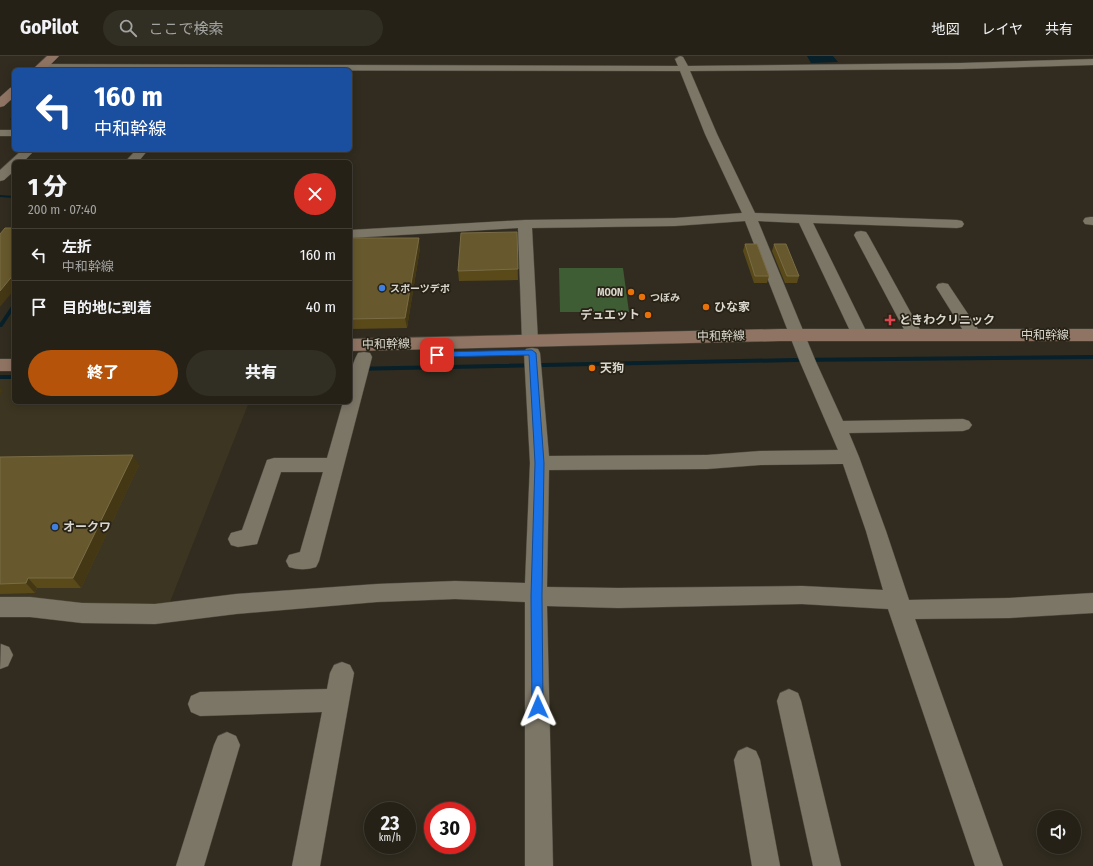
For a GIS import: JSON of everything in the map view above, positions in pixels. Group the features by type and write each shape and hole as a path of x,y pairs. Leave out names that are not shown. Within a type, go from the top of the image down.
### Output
{"main road":[{"path":"40,68 54,56"},
{"path":"0,103 12,93"},
{"name":"中和幹線","path":"804,351 860,335 1093,335"},
{"name":"中和幹線","path":"357,359 1093,345"},
{"path":"0,351 12,351"},
{"path":"0,365 12,365"}],"street":[{"path":"679,56 711,134 750,217 804,351 850,457 899,605 989,866"},
{"path":"352,68 685,69 1024,65 1093,62"},
{"path":"0,133 12,133"},
{"path":"18,160 27,152"},
{"path":"133,160 140,152"},
{"path":"0,177 12,166"},
{"path":"352,234 525,224 675,222 704,218 750,217 957,224"},
{"path":"804,219 860,335"},
{"path":"525,224 526,264 540,463 536,596 539,866"},
{"path":"862,235 915,335"},
{"path":"943,286 974,335"},
{"path":"352,382 357,359"},
{"path":"297,561 308,561 334,465 347,404"},
{"path":"837,427 963,425"},
{"path":"540,463 707,462 760,458 850,457"},
{"path":"238,539 250,538 274,465 334,465"},
{"path":"0,607 30,606 82,613 155,614 236,604 377,593 455,590 524,592 536,596 618,598 802,596 899,605 1009,608 1093,603"},
{"path":"306,866 342,673"},
{"path":"200,704 337,700"},
{"path":"789,701 827,866"},
{"path":"190,866 226,745"},
{"path":"747,760 766,866"}],"shaded area":[{"path":"12,378 12,404 248,404 168,607 0,602 0,379"}],"green space":[{"path":"559,268 623,268 629,312 560,312"}],"water":[{"path":"807,56 833,56 838,62 811,63"}],"building":[{"path":"5,228 12,228 12,276 0,291 0,234"},
{"path":"517,232 518,269 458,271 461,233"},
{"name":"スポーツデポ","path":"352,238 419,238 405,318 352,319"},
{"path":"745,244 757,244 769,276 755,276"},
{"path":"774,244 786,244 799,276 787,276"},
{"name":"オークワ","path":"133,455 73,578 28,578 26,583 0,584 0,457"}],"waterway":[{"path":"0,196 12,197"},
{"path":"0,326 12,309"},
{"path":"352,369 794,360 1093,357"},
{"path":"0,377 12,377"}],"place":[{"name":"スポーツデポ","path":"382,288"},
{"name":"MOON","path":"631,292"},
{"name":"つぼみ","path":"642,297"},
{"name":"ひな家","path":"706,307"},
{"name":"デュエット","path":"648,315"},
{"name":"ときわクリニック","path":"890,320"},
{"name":"天狗","path":"592,368"},
{"name":"オークワ","path":"55,527"}],"route":[{"path":"437,355 532,353 540,463 536,596 538,707"}]}
